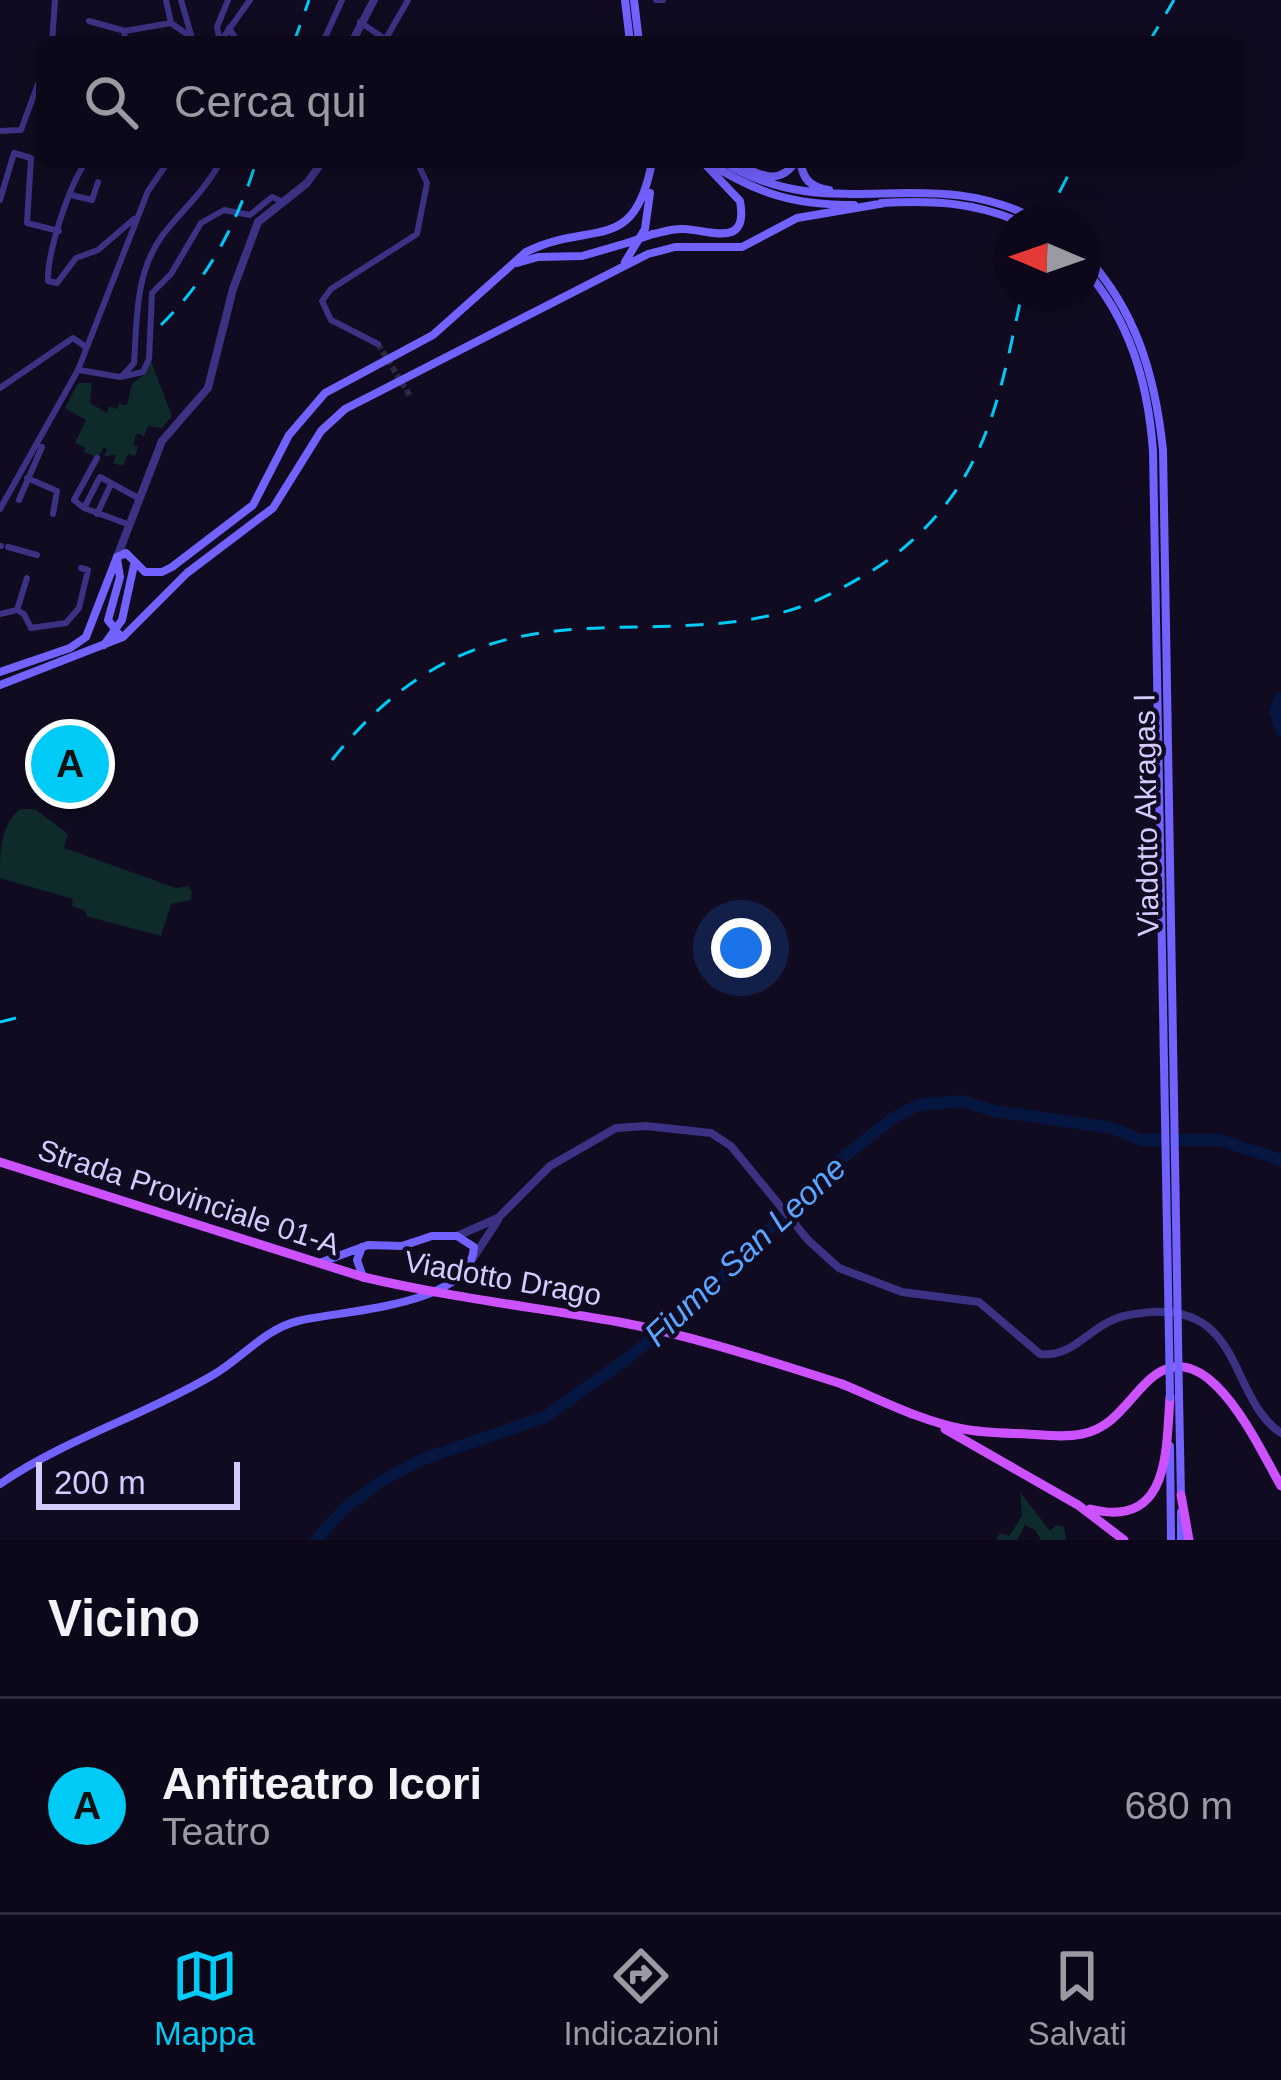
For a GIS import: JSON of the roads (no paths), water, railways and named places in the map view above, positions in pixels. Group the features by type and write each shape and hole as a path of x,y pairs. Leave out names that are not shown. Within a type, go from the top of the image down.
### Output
{"main road":[{"path":"625,0 629,36"},
{"path":"634,0 638,36"},
{"path":"0,672 70,648 86,637 117,557 124,553 145,572 161,572 242,515 261,494 299,420 325,394 433,335 506,269 544,243 607,231 627,222 645,196 651,168"},
{"path":"622,266 645,230 652,168"},
{"path":"506,269 525,259 582,256 682,228 721,235 736,228 742,219 740,201 710,168"},
{"path":"715,168 749,188 784,200 829,205 965,204 993,213"},
{"path":"738,168 757,181 785,190 830,195 922,191 1001,204"},
{"path":"746,168 772,177 792,168"},
{"path":"801,168 806,179 821,189 872,194"},
{"path":"0,686 99,650 121,634 187,573 273,508 321,431 345,409 622,266 664,249 742,248 797,218 885,202"},
{"name":"Viadotto Akragas I","path":"1101,274 1141,342 1163,450 1174,1396"},
{"name":"Viadotto Akragas I","path":"1101,291 1132,345 1148,407 1153,451 1174,1396"},
{"path":"117,557 120,577 108,620 121,634"},
{"path":"121,634 134,579 131,560"},
{"name":"Strada Provinciale 01-A","path":"0,1162 363,1277"},
{"name":"Strada Provinciale 01-A","path":"362,1246 403,1246 432,1236 457,1236"},
{"path":"0,1484 39,1457 213,1374 285,1324 429,1296 473,1258 474,1247 457,1236"},
{"path":"314,1263 345,1256 362,1246"},
{"path":"347,1272 362,1246"},
{"path":"345,1256 347,1272"},
{"path":"357,1260 363,1277"},
{"name":"Viadotto Drago","path":"363,1277 441,1296 622,1323 767,1360 842,1384 934,1422"},
{"path":"934,1422 985,1432 1087,1433 1117,1417 1150,1378 1163,1370 1194,1370 1215,1381 1227,1396 1281,1486"},
{"path":"1174,1396 1185,1540"},
{"path":"1078,1505 1112,1513 1129,1510 1153,1492 1165,1462 1174,1396"},
{"path":"1171,1540 1174,1396"},
{"path":"934,1422 1078,1505 1124,1540"}],"street":[{"path":"52,36 55,0"},
{"path":"181,0 191,36"},
{"path":"228,0 217,27 225,35 250,0"},
{"path":"326,36 342,0"},
{"path":"354,36 374,0"},
{"path":"387,36 408,0"},
{"path":"166,5 171,23 188,36"},
{"path":"89,21 125,31 171,23"},
{"path":"360,22 379,36"},
{"path":"125,31 125,36"},
{"path":"0,131 21,130 36,89"},
{"path":"0,200 14,153 31,158 27,223 59,231"},
{"path":"82,168 59,231 47,278 52,283 58,282 76,258 98,250 137,218"},
{"path":"0,509 78,370 148,191 164,168"},
{"path":"120,377 134,363 137,301 155,248 202,193 217,168"},
{"path":"117,557 162,441 208,388 251,236 263,215 307,183 318,168"},
{"path":"378,344 331,320 322,301 332,289 417,235 427,183 420,168"},
{"path":"70,195 92,200 98,182"},
{"path":"78,370 139,375 146,369 152,293 171,274 201,223 224,210 250,215 272,197 281,201"},
{"path":"0,388 73,338 86,347"},
{"path":"20,500 42,447 36,444"},
{"path":"97,458 74,500 130,525"},
{"path":"84,508 100,477 140,499"},
{"path":"26,478 57,490 53,514"},
{"path":"97,514 112,483"},
{"path":"123,542 131,560"},
{"path":"3,546 37,555"},
{"path":"0,614 17,610 32,628 66,623 79,608 88,570 82,568"},
{"path":"17,610 26,578"},
{"name":"Strada Provinciale 01-A","path":"457,1236 498,1218 550,1166 602,1135 629,1126 716,1135 731,1146 808,1240 839,1268 886,1288 979,1302 1040,1354 1060,1353 1122,1316 1154,1312 1193,1317 1230,1353 1263,1416 1281,1433"},
{"path":"473,1258 498,1218"}],"waterway":[{"name":"Fiume San Leone","path":"1281,698 1275,711 1281,730"},
{"name":"Fiume San Leone","path":"316,1540 345,1508 383,1480 421,1460 545,1417 617,1366 692,1308 832,1166 893,1118 918,1105 961,1101 995,1111 1112,1128 1141,1140 1220,1140 1281,1160"}],"tunnel":[{"path":"378,344 410,396"}],"railway":[{"path":"296,36 309,0"},
{"path":"1153,36 1174,0"},
{"path":"161,325 219,249 254,168"},
{"path":"1053,204 1072,168"},
{"path":"332,760 403,690 444,663 491,644 562,630 708,624 780,613 826,596 884,563 935,517 976,455 1001,387 1018,312"},
{"path":"0,1022 16,1018"}],"place":[{"name":"Anfiteatro Icori","path":"70,764"}]}
